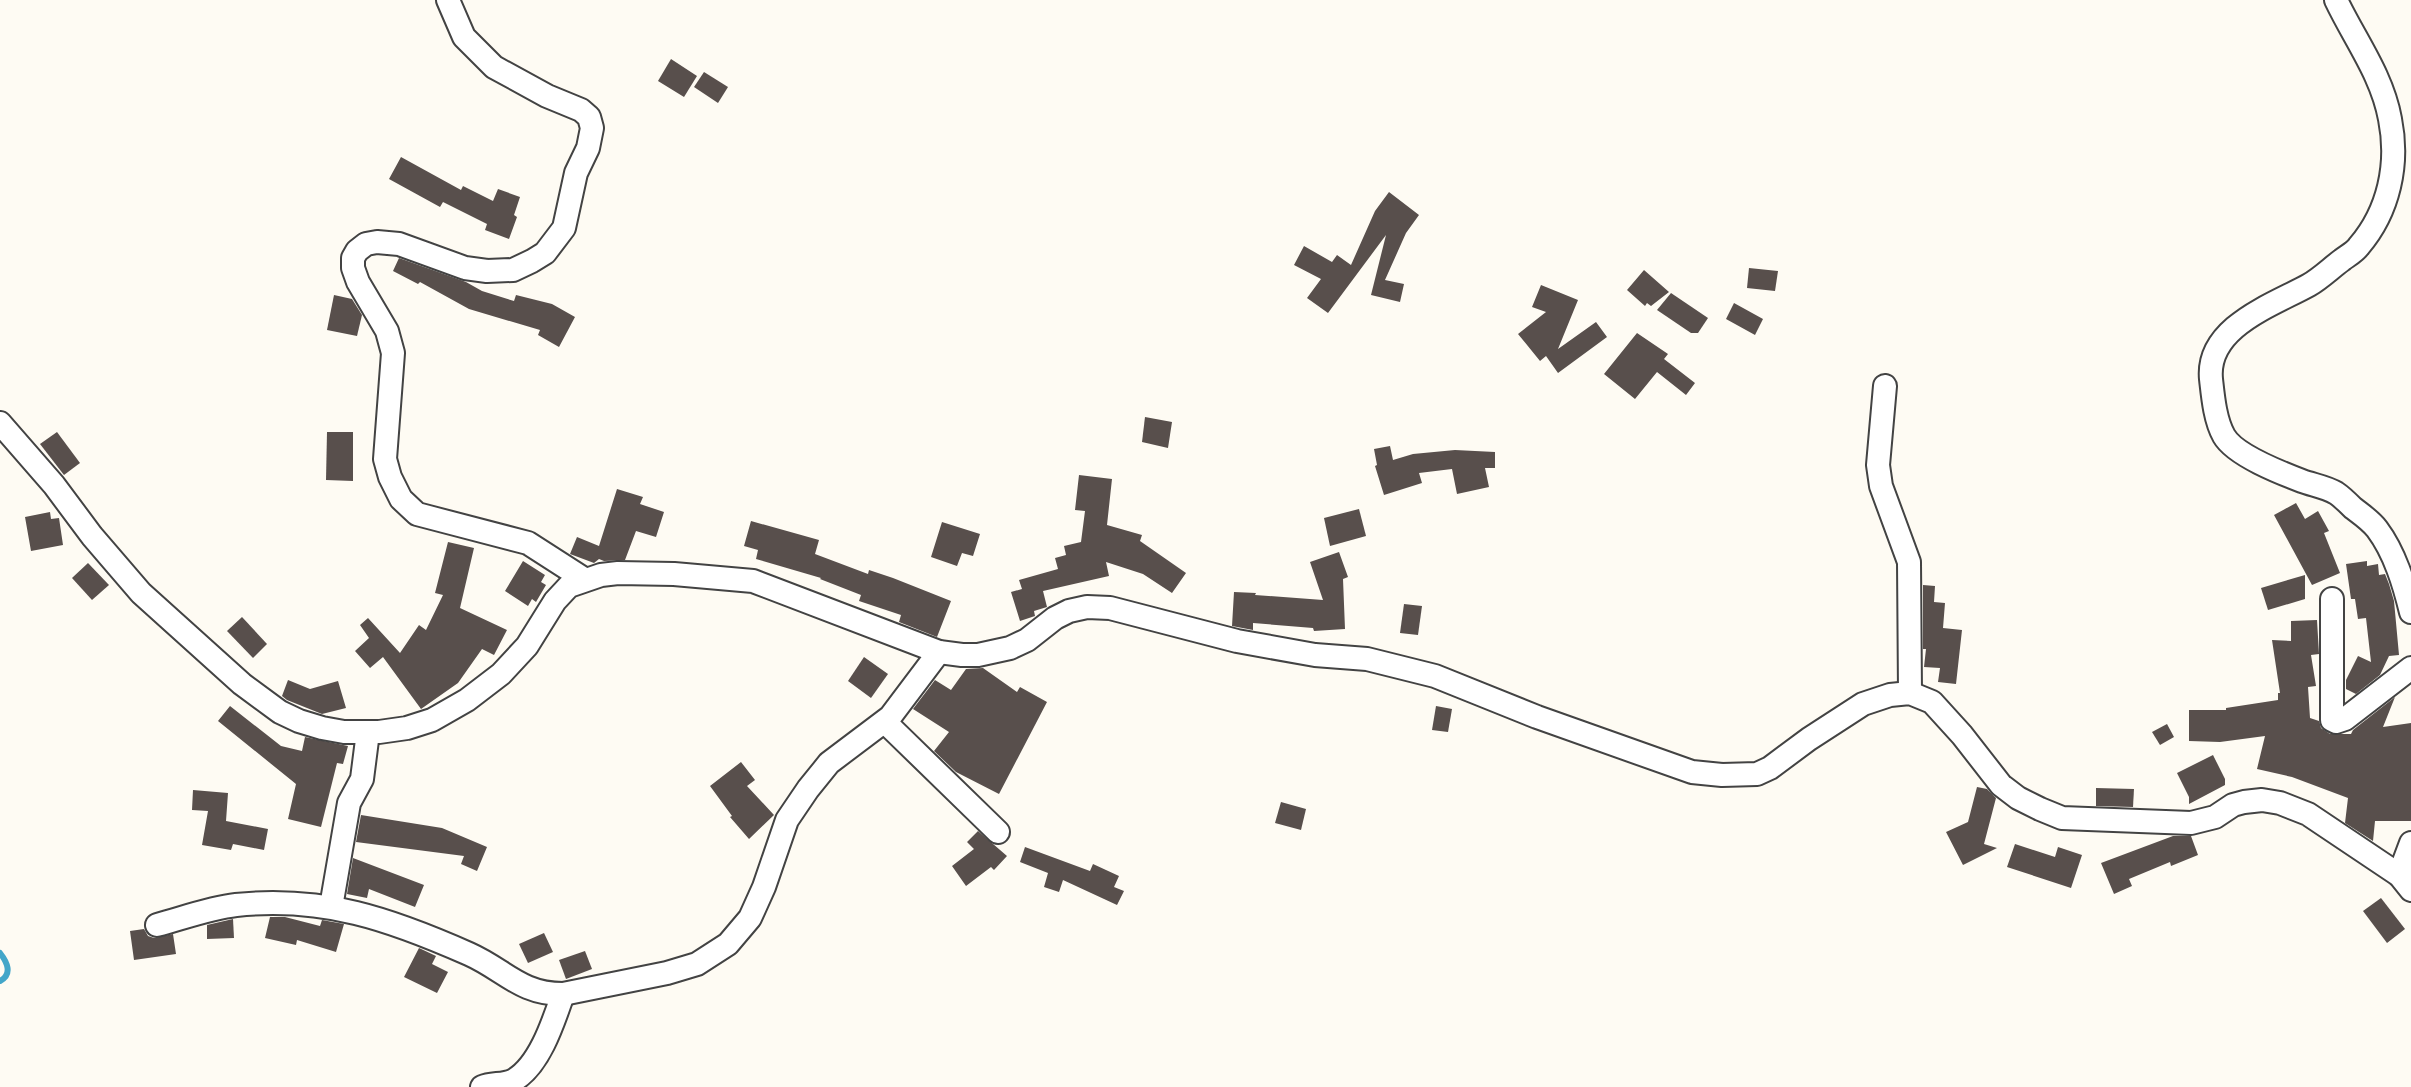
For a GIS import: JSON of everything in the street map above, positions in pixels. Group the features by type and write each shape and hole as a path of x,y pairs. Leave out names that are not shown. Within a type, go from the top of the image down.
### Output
{"street":[{"path":"448,0 464,37 494,67 547,96 581,110 589,117 592,128 588,148 576,173 564,228 545,253 532,261 513,270 487,271 465,268 399,244 376,242 366,244 357,250 353,258 353,268 358,282 387,331 393,353 387,468 400,498 417,514 528,543 584,579"},
{"path":"2336,0 2379,81 2402,162 2378,220 2358,248 2312,283 2247,318 2219,344 2212,364 2211,377 2217,419 2224,437 2234,448 2251,457 2300,480 2336,493 2376,528 2404,585 2411,612"},
{"path":"1885,386 1878,465 1881,486 1909,562 1910,693"},
{"path":"0,423 54,485 92,536 141,593 242,684 280,712 299,721 344,732 407,728 432,720 467,700 501,674 540,627 555,601 569,586 584,579 618,573 711,576 753,581 939,652 962,655 978,655 1010,648 1027,640 1055,618 1069,611 1087,607 1110,608 1237,641 1315,655 1367,659 1435,676 1537,717 1692,772 1722,775 1757,774 1770,768 1863,704 1890,695 1910,693 1932,702 1962,735 2001,785 2040,810 2062,818 2191,823 2215,817 2244,802 2262,800 2280,803 2308,814 2407,881 2411,843"},
{"path":"2332,599 2332,720 2339,722 2352,715 2411,668"},
{"path":"157,925 235,905 297,903 331,907 414,930 479,959 526,988 546,994 563,994 667,973 697,964 728,944 750,918 764,887 787,820 808,789 829,763 885,722 902,703 939,652"},
{"path":"885,722 998,832"},
{"path":"331,907 349,803 363,778 368,732"},
{"path":"482,1087 514,1080 536,1058 549,1033 563,994"}],"building":[{"path":"671,59 697,76 684,97 658,81"},
{"path":"704,72 728,87 718,103 694,87"},
{"path":"401,157 461,190 463,186 493,201 498,189 520,197 514,215 517,217 509,239 485,230 487,224 443,202 440,207 389,179"},
{"path":"1389,192 1419,215 1406,233 1385,280 1404,284 1400,302 1371,295 1386,235 1328,313 1307,298 1321,279 1294,265 1304,246 1332,262 1337,255 1351,265 1375,211"},
{"path":"399,258 466,282 482,291 514,301 516,295 552,304 575,317 559,347 538,335 540,330 469,309 420,282 418,284 393,271"},
{"path":"1749,268 1778,271 1775,291 1747,288"},
{"path":"1644,270 1669,292 1651,306 1647,303 1645,306 1627,290"},
{"path":"1541,285 1578,300 1558,349 1596,322 1607,337 1558,373 1546,356 1540,361 1518,334 1546,312 1532,307"},
{"path":"1671,293 1708,318 1698,333 1691,333 1657,310"},
{"path":"334,295 352,299 362,315 357,336 327,330"},
{"path":"1734,303 1763,319 1755,335 1726,319"},
{"path":"1637,333 1668,354 1664,359 1695,383 1686,395 1657,372 1635,399 1604,374"},
{"path":"1145,417 1172,422 1168,448 1142,442"},
{"path":"57,432 80,463 64,475 40,444"},
{"path":"327,432 353,432 353,481 326,480"},
{"path":"1390,446 1393,460 1413,454 1455,450 1495,452 1495,468 1485,468 1489,487 1457,494 1452,469 1419,473 1422,483 1384,495 1375,466 1377,465 1374,449"},
{"path":"1079,475 1112,479 1107,525 1142,535 1140,541 1186,573 1172,593 1143,574 1106,562 1109,576 1043,591 1047,607 1034,611 1035,616 1020,621 1011,592 1022,589 1019,580 1058,569 1055,558 1066,555 1064,546 1081,542 1085,511 1075,510"},
{"path":"617,489 643,497 640,504 664,512 656,537 636,531 625,560 604,561 599,559 594,563 570,554 577,537 599,546"},
{"path":"2296,503 2305,519 2318,511 2329,531 2324,533 2340,573 2312,585 2274,515"},
{"path":"1359,509 1366,536 1330,546 1324,518"},
{"path":"50,512 51,519 59,518 63,545 31,551 25,517"},
{"path":"751,521 819,540 815,554 868,574 869,570 893,578 951,601 937,637 899,622 901,615 859,601 861,595 821,578 756,559 758,550 744,546"},
{"path":"942,522 980,534 973,556 962,553 957,566 931,557"},
{"path":"448,542 474,548 460,608 507,630 494,655 482,649 458,683 421,709 383,657 370,668 355,651 369,638 360,625 368,618 400,653 419,625 426,630 443,595 435,593"},
{"path":"1339,552 1348,577 1343,579 1345,629 1314,631 1313,628 1253,623 1253,630 1232,626 1234,592 1323,600 1310,562"},
{"path":"523,561 545,575 541,582 546,585 536,602 532,599 528,606 505,591"},
{"path":"2367,561 2367,566 2378,564 2379,575 2385,574 2389,584 2394,601 2399,655 2389,656 2380,675 2356,694 2346,689 2346,680 2358,656 2371,662 2366,618 2358,619 2355,599 2351,599 2346,564"},
{"path":"88,563 109,585 92,600 72,578"},
{"path":"2305,575 2305,599 2268,610 2261,588"},
{"path":"1923,585 1935,586 1934,602 1945,603 1943,628 1962,630 1956,684 1938,682 1940,668 1924,667 1926,649 1923,649"},
{"path":"1404,604 1422,606 1418,635 1400,633"},
{"path":"242,617 267,644 253,658 227,631"},
{"path":"2317,620 2319,654 2311,655 2316,686 2308,687 2310,718 2319,721 2321,728 2330,734 2351,734 2395,697 2383,727 2411,723 2411,821 2375,821 2373,841 2345,823 2348,798 2292,777 2257,769 2265,736 2220,742 2189,741 2189,710 2226,710 2226,708 2278,700 2278,693 2280,693 2272,640 2291,641 2291,621"},
{"path":"864,657 888,674 871,698 848,681"},
{"path":"983,668 1017,692 1020,687 1047,702 999,794 956,772 934,751 949,732 913,709 935,680 951,690 966,669"},
{"path":"288,680 310,689 338,681 346,708 322,714 287,700 282,696"},
{"path":"230,706 281,746 302,751 305,737 348,746 343,764 337,763 321,827 288,819 296,784 218,721"},
{"path":"1436,706 1452,709 1448,732 1432,730"},
{"path":"2167,724 2174,737 2160,745 2152,732"},
{"path":"2213,755 2225,779 2225,785 2189,804 2189,797 2177,773"},
{"path":"741,762 755,780 747,786 774,815 749,839 730,817 732,816 710,786"},
{"path":"1977,787 1987,789 1996,798 1984,844 1997,848 1963,865 1946,832 1968,822"},
{"path":"2096,788 2134,789 2133,807 2096,806"},
{"path":"193,790 228,793 226,821 268,829 264,850 233,844 231,850 202,845 208,811 192,810"},
{"path":"1281,802 1306,809 1301,830 1275,823"},
{"path":"361,815 442,828 487,847 477,871 461,864 464,856 356,842"},
{"path":"978,831 1007,856 994,870 991,867 966,886 952,866 974,849 967,842"},
{"path":"2173,836 2191,836 2198,855 2171,866 2170,862 2129,879 2132,886 2114,894 2101,863"},
{"path":"2015,844 2055,857 2058,847 2082,855 2071,888 2007,867"},
{"path":"1025,847 1090,871 1093,864 1119,876 1114,887 1124,891 1117,905 1063,880 1059,892 1044,887 1048,873 1020,862"},
{"path":"353,858 424,885 415,907 369,889 367,898 347,894"},
{"path":"2381,898 2405,929 2387,943 2363,911"},
{"path":"270,917 285,917 320,926 322,920 344,924 336,952 297,940 296,945 265,938"},
{"path":"233,919 234,938 207,939 207,925"},
{"path":"144,929 148,936 154,938 173,934 176,954 134,960 130,931"},
{"path":"544,933 553,952 528,963 519,944"},
{"path":"419,948 436,956 432,964 448,972 437,993 404,977"},
{"path":"585,951 592,969 566,979 559,960"}],"waterway":[{"path":"0,953 8,968 6,975 0,981"}]}
